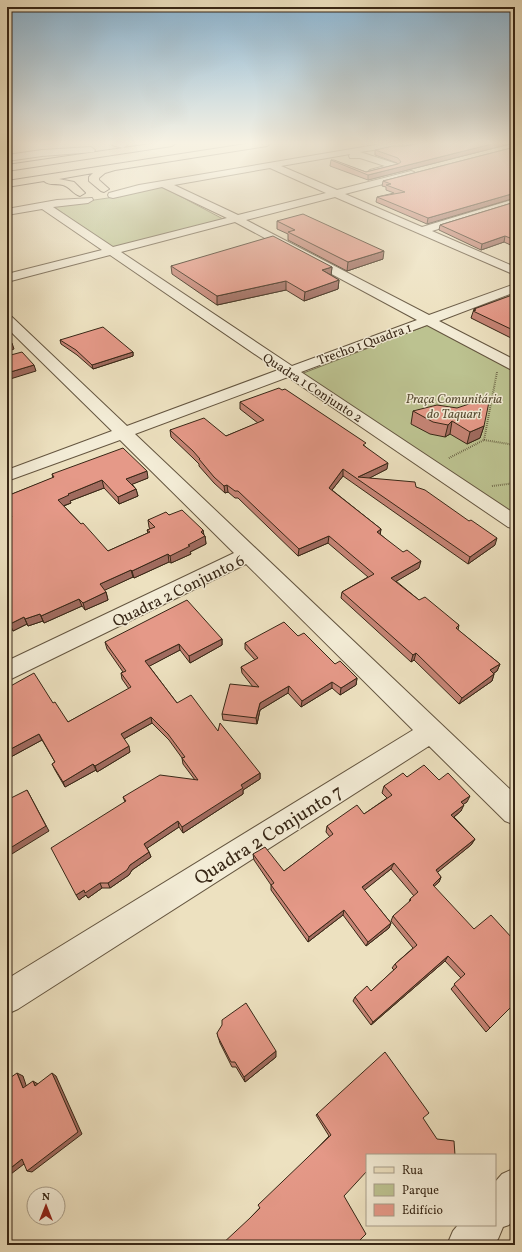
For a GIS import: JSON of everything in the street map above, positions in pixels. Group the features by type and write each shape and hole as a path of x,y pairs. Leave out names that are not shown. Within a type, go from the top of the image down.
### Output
{"street":[{"path":"7,212 63,201"},
{"path":"200,201 237,219 515,366"},
{"path":"7,278 304,201"},
{"path":"356,201 515,271"},
{"path":"423,230 515,202"},
{"name":"Quadra 1 Conjunto 2","path":"43,205 515,523"},
{"name":"Trecho 1 Quadra 1","path":"7,476 515,288"},
{"path":"7,320 249,554"},
{"path":"22,354 37,349"},
{"name":"Quadra 2 Conjunto 6","path":"7,672 249,554 432,731"},
{"path":"432,731 515,812"},
{"name":"Quadra 2 Conjunto 7","path":"7,998 432,731"},
{"path":"496,1210 515,1188"},
{"path":"467,1245 483,1226"}],"path":[{"path":"484,440 497,372 503,376"},
{"path":"445,460 484,440 515,445"},
{"path":"485,487 515,483"}],"green space":[{"path":"84,201 190,201 223,219 112,248 53,206"},
{"name":"Praça Comunitária do Taquari","path":"428,325 515,372 515,517 301,374"}],"building":[{"path":"388,201 486,201 428,218"},
{"path":"515,202 515,240 505,236 482,244 440,225"},
{"path":"303,214 384,251 348,262 288,232 295,230 277,221"},
{"path":"273,236 332,267 322,270 339,280 305,292 286,281 217,296 171,266"},
{"path":"515,294 515,331 473,311 476,310 474,309"},
{"path":"103,327 133,352 92,365 76,350 60,340"},
{"path":"7,338 12,343 7,345"},
{"path":"22,352 34,365 7,373 7,356"},
{"path":"279,388 282,390 285,389 366,443 363,445 388,463 358,477 415,482 416,487 425,490 469,521 471,520 497,538 470,557 343,469 329,488 381,529 377,532 403,552 407,550 421,561 391,578 419,600 425,597 459,625 456,628 500,664 490,670 494,674 462,698 416,653 413,655 342,592 374,574 329,536 299,549 238,491 235,491 227,485 224,486 214,477 193,451 170,430 204,418 226,436 264,420 240,402"},
{"path":"490,397 484,426 470,432 452,421 448,425 433,422 413,411 437,405 457,408"},
{"path":"123,448 147,471 126,479 136,489 118,497 102,480 68,494 69,495 58,500 81,524 83,523 108,551 150,532 147,530 155,527 148,520 166,512 169,515 182,510 203,530 201,532 205,536 188,545 190,546 170,556 168,554 100,584 106,592 83,603 79,599 41,616 40,614 25,619 24,617 10,624 7,620 7,519 12,517 7,510 7,496 54,477 52,474"},
{"path":"187,600 222,639 189,656 179,644 145,661 177,703 191,695 218,731 220,723 260,773 241,785 243,788 182,827 178,821 144,844 149,852 108,883 100,883 85,893 84,890 76,895 51,848 126,801 123,797 160,775 198,780 182,758 185,757 168,734 151,717 121,734 129,746 95,766 93,764 63,782 52,764 55,762 39,734 7,751 7,688 34,673 53,703 55,702 68,722 131,687 121,673 126,671 105,642"},
{"path":"284,622 298,636 304,633 335,664 340,661 357,678 341,688 332,682 302,701 289,686 260,703 256,718 222,714 230,684 259,687 241,667 258,658 245,643"},
{"path":"424,765 439,780 448,773 470,796 461,802 464,805 451,815 475,839 436,870 441,877 433,885 474,929 491,915 512,938 515,936 515,1003 490,1028 454,984 465,974 448,956 373,1022 355,997 367,986 371,991 397,967 395,964 417,945 393,916 418,892 394,863 362,887 391,923 368,942 344,910 309,937 271,885 274,883 253,854 265,847 284,871 333,834 327,826 357,805 364,814 392,795 384,786 403,773 407,777"},
{"path":"27,790 46,826 7,850 7,800"},
{"path":"246,1003 276,1051 244,1077 235,1062 231,1062 217,1033 222,1025 222,1020"},
{"path":"385,1052 429,1113 423,1118 437,1139 454,1141 455,1154 366,1154 366,1172 344,1196 366,1234 355,1245 221,1245 260,1208 258,1205 331,1135 317,1114"},
{"path":"17,1073 23,1088 33,1081 35,1086 52,1073 78,1132 27,1171 22,1159 7,1171 7,1080"}]}
